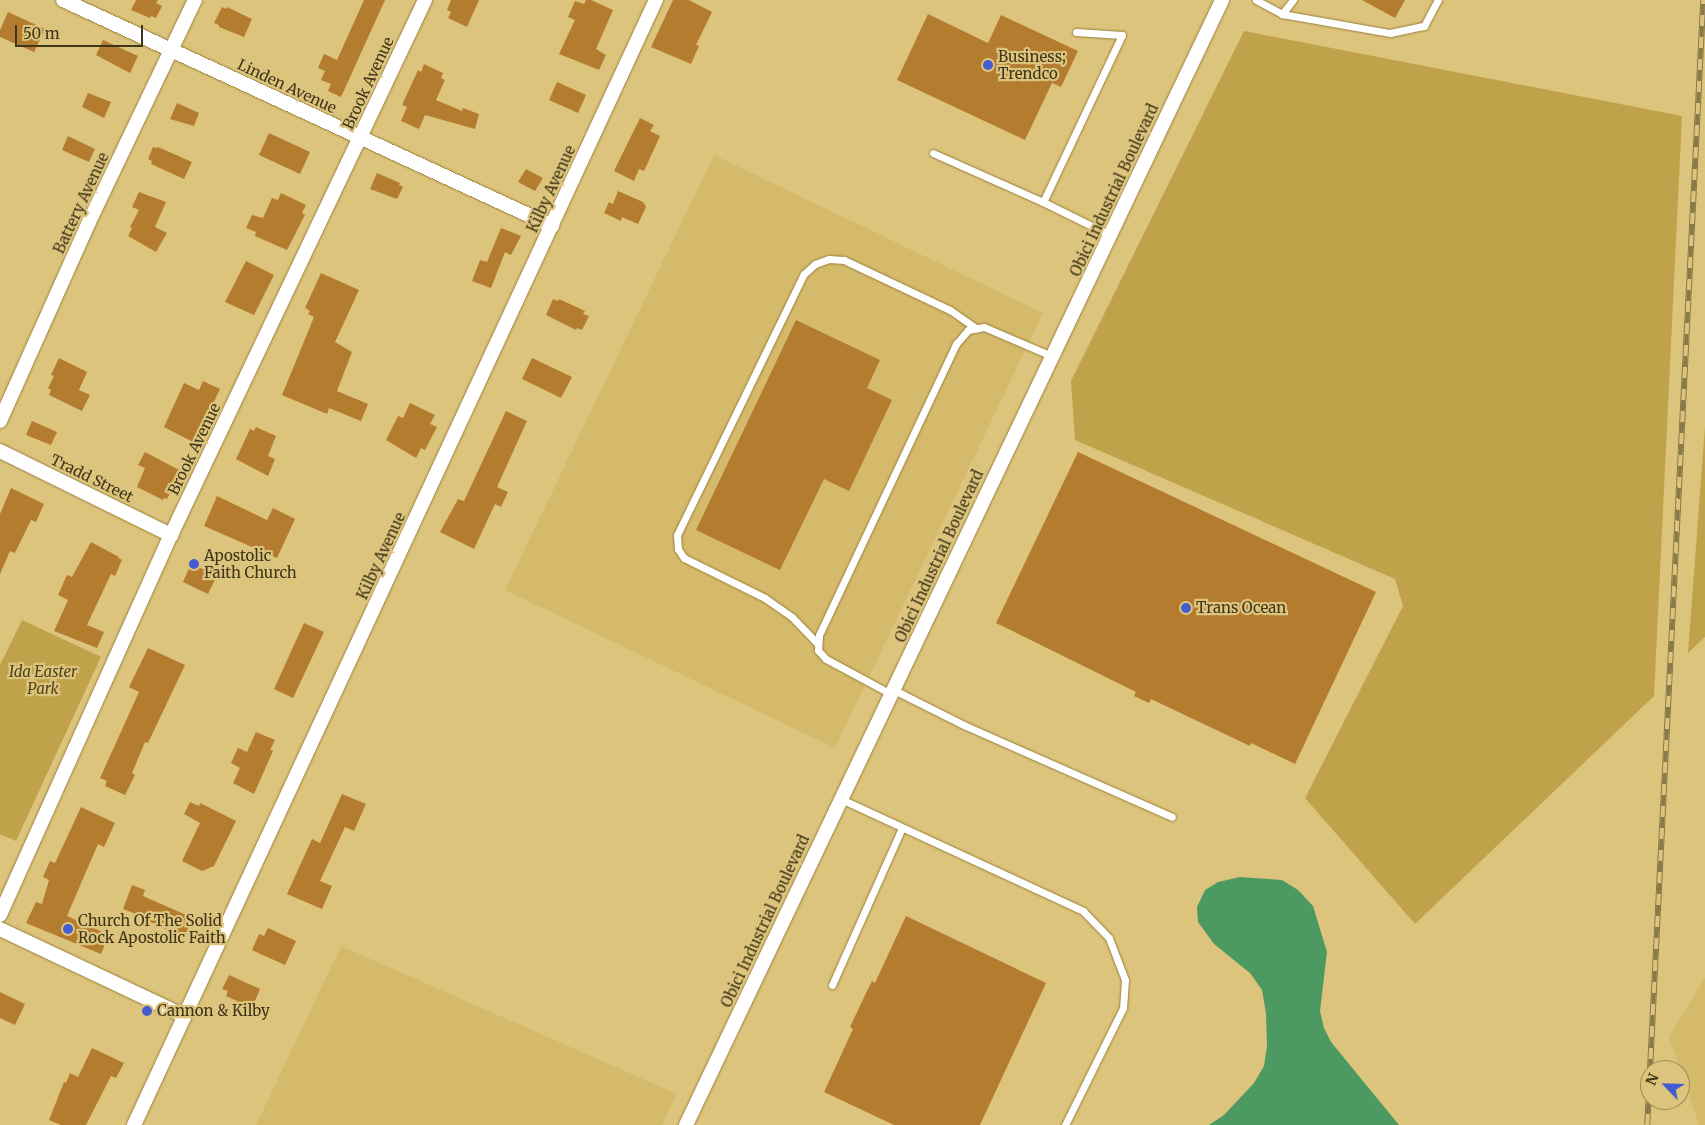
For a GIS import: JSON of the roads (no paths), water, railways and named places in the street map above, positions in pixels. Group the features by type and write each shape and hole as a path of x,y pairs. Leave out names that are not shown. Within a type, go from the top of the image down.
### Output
{"street":[{"name":"Linden Avenue","path":"63,0 552,226"},
{"name":"Battery Avenue","path":"0,421 89,222 195,0"},
{"name":"Brook Avenue","path":"0,915 171,534 424,0"},
{"name":"Kilby Avenue","path":"134,1125 656,0"},
{"name":"Obici Industrial Boulevard","path":"686,1125 1221,0"},
{"name":"Tradd Street","path":"0,451 171,534"},
{"path":"0,929 184,1016"}],"lane":[{"path":"1256,0 1282,14 1390,33 1424,26 1438,0"},
{"path":"1282,14 1293,0"},
{"path":"1043,202 1122,35 1076,32"},
{"path":"933,153 1043,202 1110,235"},
{"path":"818,644 792,617 765,598 684,558 678,549 677,535 804,274 815,264 829,259 844,260 950,310 976,328"},
{"path":"1052,356 992,329 976,328 963,334 956,344 838,593 819,635 818,644 821,654 826,659 892,692 1172,817"},
{"path":"841,799 1083,910 1109,938 1125,980 1123,1008 1065,1125"},
{"path":"832,985 902,828"}],"railway":[{"path":"1647,1125 1703,0"}],"place":[{"name":"Business; Trendco","path":"988,65"},
{"name":"Apostolic Faith Church","path":"194,564"},
{"name":"Trans Ocean","path":"1186,608"},
{"name":"Church Of The Solid Rock Apostolic Faith","path":"68,929"},
{"name":"Cannon & Kilby","path":"147,1011"}],"park label":[{"name":"Ida Easter Park","path":"43,680"}]}
